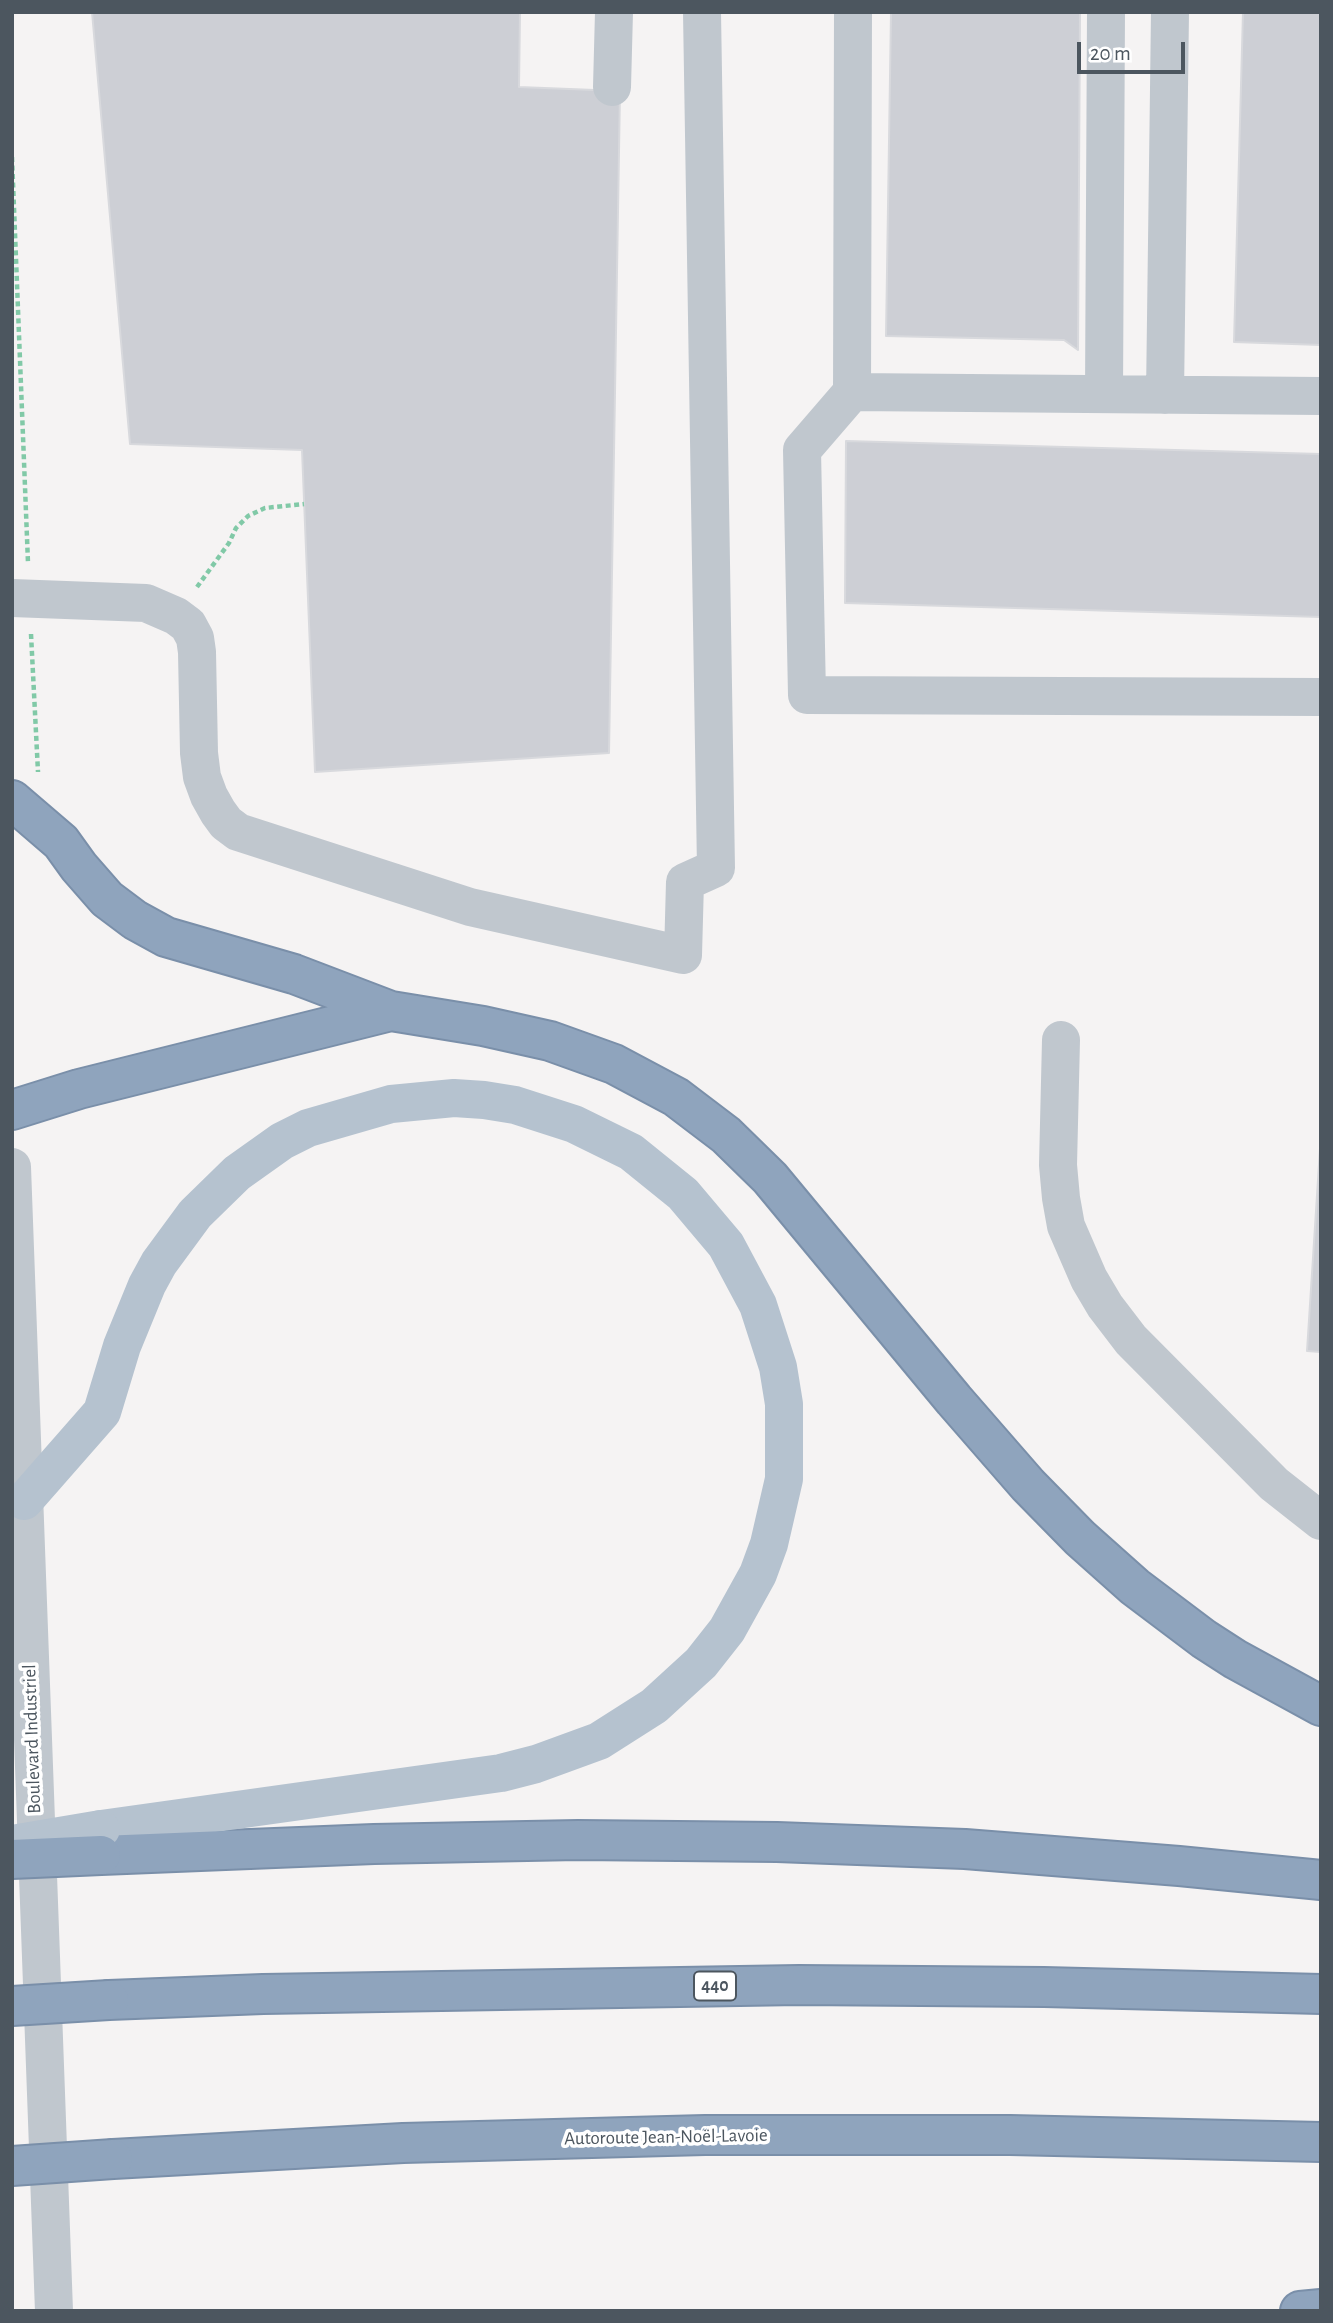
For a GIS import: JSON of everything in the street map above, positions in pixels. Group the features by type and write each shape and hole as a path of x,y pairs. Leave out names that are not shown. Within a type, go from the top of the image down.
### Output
{"highway":[{"path":"12,800 61,842 107,899 135,920 166,937 294,974 391,1011 518,1033 580,1051 644,1079 702,1115 748,1154 770,1178 954,1400 1028,1485 1080,1538 1135,1587 1204,1639 1321,1706"},
{"path":"12,1110 79,1089 391,1011"},
{"path":"12,1859 101,1842 374,1844 688,1840 965,1849 1321,1880"},
{"name":"440","path":"12,2006 263,1994 773,1985 1056,1987 1321,1994"},
{"name":"Autoroute Jean-Noël-Lavoie","path":"12,2166 202,2152 705,2135 983,2134 1321,2142"},
{"path":"1300,2311 1321,2309"}],"main road":[{"path":"12,1844 101,1842 501,1773 536,1764 599,1741 645,1712 681,1683 710,1652 743,1604 769,1544 784,1479 784,1404 778,1367 758,1304 726,1245 683,1194 631,1152 574,1124 515,1105 454,1098 391,1104 308,1128 282,1141 237,1173 194,1214 164,1255 147,1285 122,1346 102,1412 24,1501"}],"street":[{"path":"612,87 614,12"},
{"path":"20,583 146,603 176,616 191,631 197,652 202,777 218,812 226,823 238,832 470,907 684,955 685,882 716,868 702,12"},
{"path":"853,12 852,392 802,450 807,695 1321,697"},
{"path":"1104,394 1106,12"},
{"path":"1165,395 1170,12"},
{"path":"852,392 1321,396"},
{"path":"1061,1040 1058,1165 1061,1198 1066,1226 1089,1279 1130,1340 1274,1484 1321,1521"},
{"name":"Boulevard Industriel","path":"12,1167 54,2311"}],"path":[{"path":"12,157 20,583"},
{"path":"176,616 229,543 236,528 248,516 265,508 304,504"}],"building":[{"path":"92,12 520,12 519,87 620,91 609,753 315,772 302,450 130,444"},
{"path":"891,12 1080,12 1078,350 1064,340 886,336"},
{"path":"1243,12 1321,12 1321,345 1234,342"},
{"path":"846,441 1321,454 1321,617 845,603"},
{"path":"1321,1133 1321,1352 1307,1351"}]}
